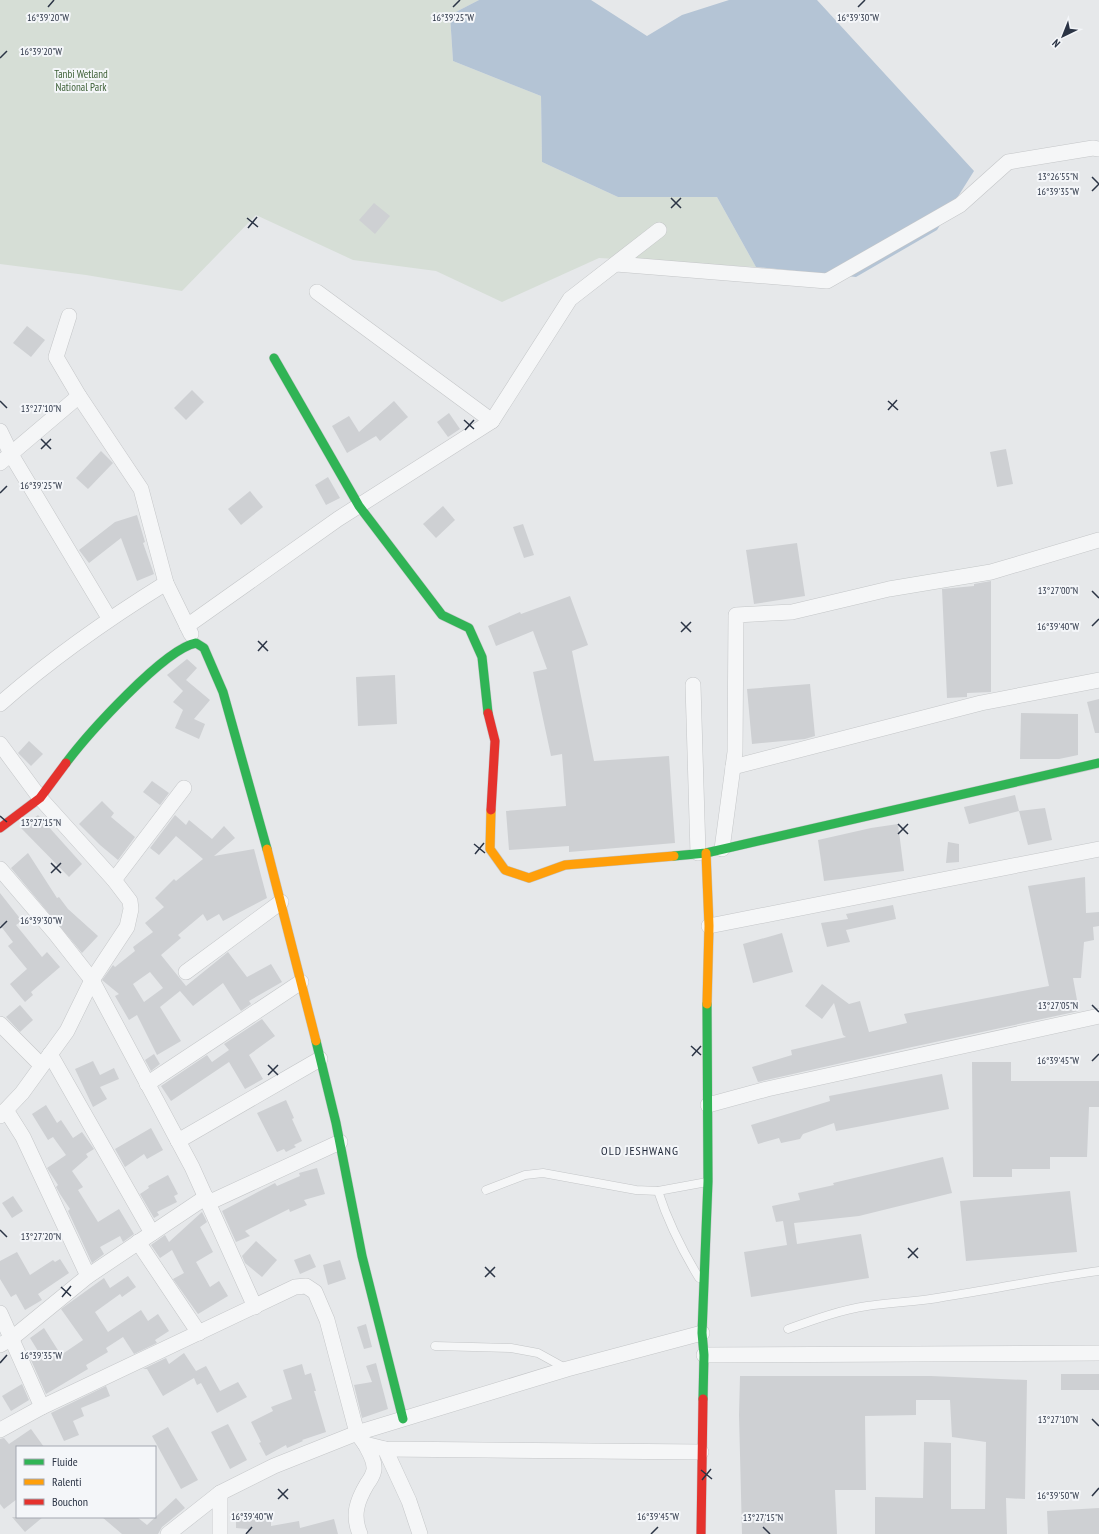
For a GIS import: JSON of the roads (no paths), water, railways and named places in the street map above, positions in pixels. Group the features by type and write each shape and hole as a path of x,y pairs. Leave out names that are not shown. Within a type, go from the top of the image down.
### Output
{"street":[{"path":"616,264 827,281 960,205 1008,162 1093,148 1099,149"},
{"path":"188,626 359,506 492,421 570,299 659,230"},
{"path":"317,292 492,421"},
{"path":"69,316 56,356 79,396 140,488 166,583 196,644 204,648 223,692 256,806 301,982 340,1142 362,1256 403,1419"},
{"path":"274,358 359,506 442,615 469,628 482,657 486,705 496,740 491,790 490,849 505,870 529,878 565,865 702,853 1099,763"},
{"path":"6,459 79,396"},
{"path":"0,430 6,459 109,618"},
{"path":"722,849 735,752 736,615 792,612 890,589 991,572 1099,540"},
{"path":"0,704 26,681 109,618 166,583"},
{"path":"0,828 40,798 82,742 165,660 181,648 196,644"},
{"path":"733,767 981,703 1099,680"},
{"path":"693,685 702,853 710,926 706,1046 708,1182 702,1332 704,1355 701,1452 701,1534"},
{"path":"0,744 40,798 114,880 130,901 130,919 127,927 92,980 67,1031 22,1093 3,1113 23,1137 88,1276"},
{"path":"114,880 184,788"},
{"path":"710,926 1099,849"},
{"path":"0,869 55,933 92,980 178,1141 207,1200 255,1306"},
{"path":"186,972 281,902"},
{"path":"147,1084 301,982"},
{"path":"708,1104 767,1089 1099,1016"},
{"path":"0,1024 45,1060 152,1233"},
{"path":"178,1141 320,1059"},
{"path":"6,1342 88,1276 152,1233 207,1200 340,1142"},
{"path":"138,1242 199,1333"},
{"path":"0,1430 42,1407 295,1287 306,1286 315,1292 327,1320 361,1438 374,1462 374,1472 360,1496 355,1512 360,1534"},
{"path":"0,1313 6,1342 42,1407"},
{"path":"168,1534 220,1493 274,1466 361,1438 403,1419 566,1369 702,1332"},
{"path":"704,1355 1099,1353"},
{"path":"361,1438 385,1449 701,1452"},
{"path":"385,1449 409,1501 420,1534"},
{"path":"220,1493 220,1534"}],"lane":[{"path":"486,1190 525,1175 543,1173 636,1190 658,1191 708,1182"},
{"path":"658,1191 666,1214 681,1247 704,1285"},
{"path":"788,1329 835,1313 866,1306 903,1304 1000,1288 1038,1279 1099,1271"},
{"path":"435,1346 511,1348 538,1353 566,1369"}],"water":[{"path":"479,0 591,0 647,36 682,15 729,0 817,0 974,171 937,230 856,277 756,267 717,197 618,197 542,162 541,96 453,61 450,15"}],"district":[{"name":"OLD JESHWANG","path":"640,1151"}],"park label":[{"name":"Tanbi Wetland National Park","path":"81,80"}]}
